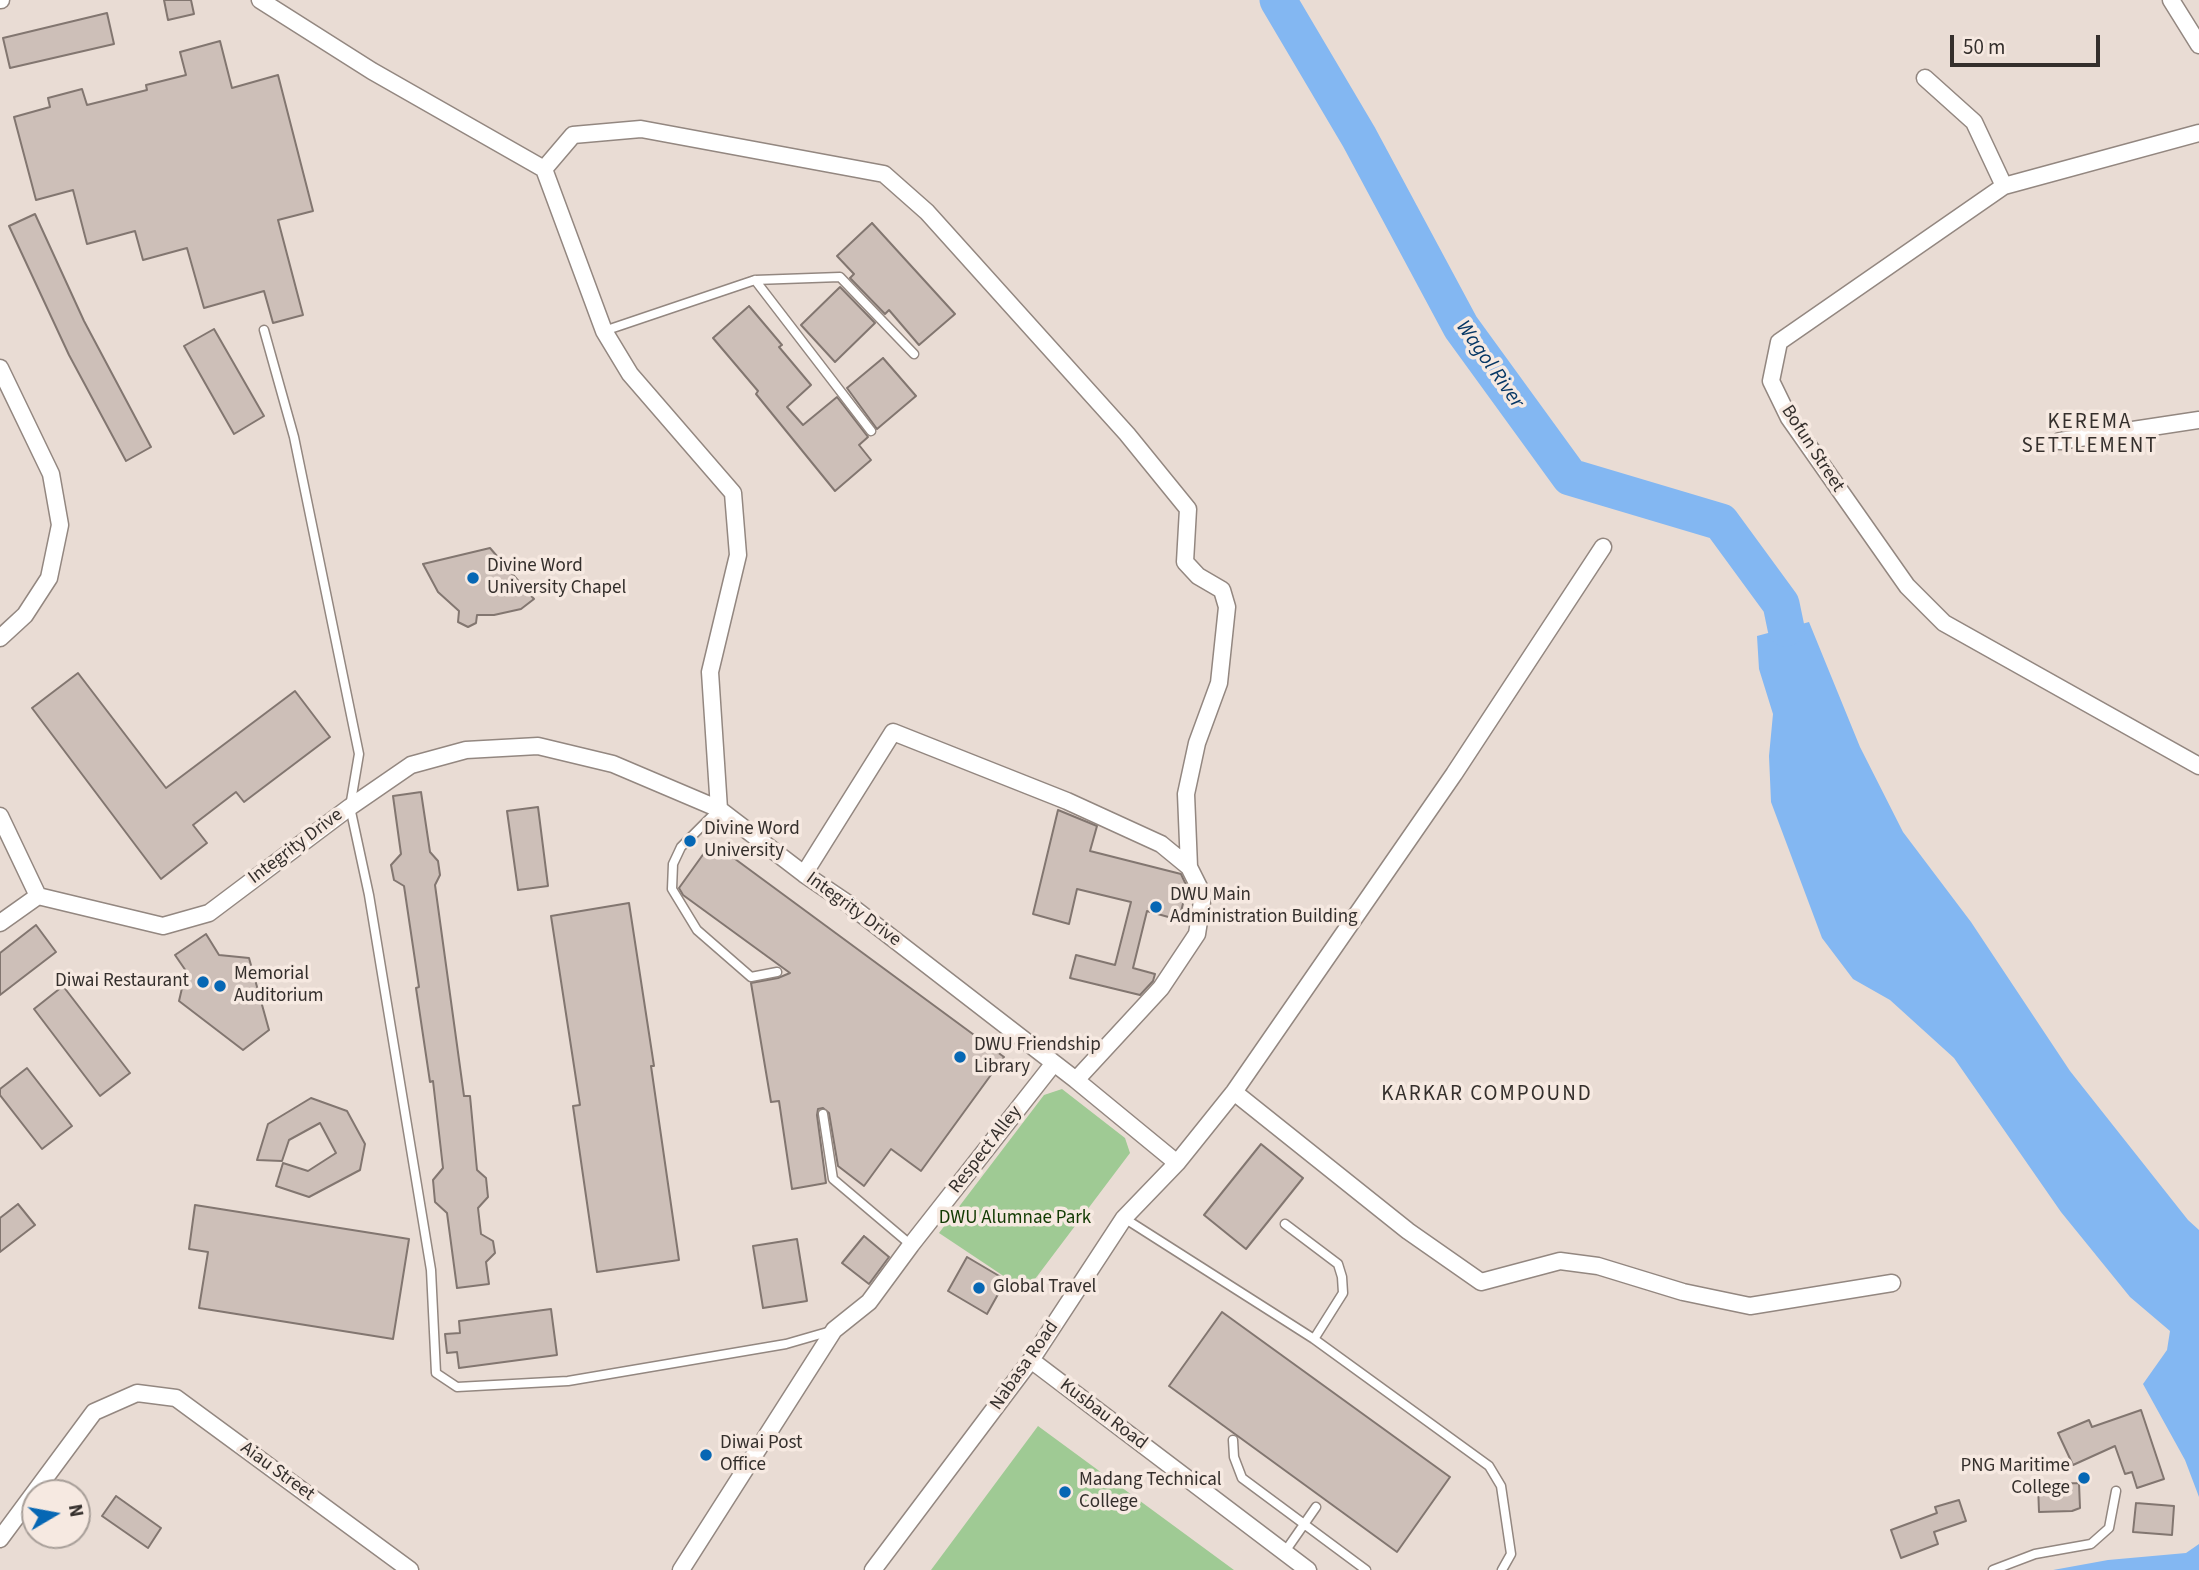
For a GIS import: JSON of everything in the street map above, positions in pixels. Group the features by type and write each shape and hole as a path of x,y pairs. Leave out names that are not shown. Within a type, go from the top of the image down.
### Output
{"street":[{"path":"260,0 372,71 544,169 604,331 630,374 733,493 738,555 709,672 719,809"},
{"path":"2171,0 2199,45"},
{"path":"1925,78 1974,122 2004,186"},
{"path":"544,169 573,135 641,129 884,174 927,212 1127,434 1188,509 1185,562 1198,576 1222,590 1227,607 1219,683 1197,743 1186,794 1189,867"},
{"name":"Bofun Street","path":"2199,133 2004,186 1779,342 1771,382 1789,418 1907,586 1944,623 2199,766"},
{"path":"0,368 51,474 60,525 49,578 26,615 0,638"},
{"path":"2060,441 2199,420"},
{"name":"Nabasa Road","path":"873,1570 1031,1360 1124,1218 1177,1163 1234,1092 1454,774 1602,547"},
{"path":"804,874 893,732 1067,801 1161,844 1189,867 1203,895 1197,934 1161,988 1076,1080"},
{"name":"Integrity Drive","path":"38,896 163,926 209,913 350,807 411,765 466,750 538,746 613,764 719,809 847,903 1076,1080 1177,1163"},
{"path":"0,816 38,896 0,923"},
{"name":"Respect Alley","path":"681,1570 834,1330 869,1302 1054,1063"},
{"path":"1234,1092 1408,1231 1481,1282 1560,1261 1598,1266 1683,1292 1749,1306 1892,1283"},
{"name":"Kusbau Road","path":"1031,1360 1308,1570"},
{"name":"Aiau Street","path":"0,1539 94,1412 137,1393 176,1398 410,1570"}],"lane":[{"path":"604,331 755,280 840,277 914,354"},
{"path":"755,280 871,430"},
{"path":"264,330 294,437 359,754 350,807 369,895 432,1270 436,1373 457,1387 568,1381 786,1344 834,1330"},
{"path":"719,809 681,847 673,864 673,889 697,930 751,977 777,972"},
{"path":"823,1114 833,1179 911,1245"},
{"path":"1124,1218 1314,1339 1489,1466 1501,1486 1511,1554 1502,1570"},
{"path":"1286,1224 1338,1264 1342,1277 1343,1293 1314,1339"},
{"path":"1233,1440 1234,1457 1242,1478 1366,1570"},
{"path":"1993,1570 2035,1554 2091,1544 2109,1528 2116,1491"},
{"path":"1284,1552 1316,1507"}],"green space":[{"name":"DWU Alumnae Park","path":"1062,1089 1125,1138 1130,1153 1026,1291 939,1233 1044,1095"},
{"name":"Madang Technical College","path":"1038,1426 1234,1570 931,1570"}],"water":[{"path":"1809,622 1860,747 1903,832 1971,922 2070,1071 2188,1220 2199,1230 2199,1497 2185,1460 2143,1384 2167,1350 2170,1331 2130,1297 2061,1212 1954,1058 1890,1000 1853,979 1822,938 1771,802 1769,756 1773,714 1759,669 1757,636"},
{"path":"2199,1544 2199,1570 2053,1570 2108,1560 2186,1553"}],"building":[{"path":"164,0 191,0 194,14 168,20"},
{"path":"107,13 114,44 10,68 3,38"},
{"path":"220,41 232,88 278,75 313,211 278,220 303,315 273,323 264,291 204,308 187,248 143,260 135,231 87,244 73,190 36,200 14,117 50,107 48,98 82,89 87,105 147,90 146,85 186,75 180,52"},
{"path":"35,214 84,321 151,447 126,461 69,355 9,226"},
{"path":"872,223 955,314 919,345 889,310 885,314 850,278 854,274 837,256"},
{"path":"840,287 875,323 835,362 801,325"},
{"path":"749,306 811,385 787,407 803,425 837,397 868,437 859,445 871,460 835,491 756,394 758,391 713,338"},
{"path":"214,329 264,416 234,434 184,346"},
{"path":"883,358 916,396 877,429 847,388"},
{"name":"Divine Word University Chapel","path":"490,548 534,599 521,609 494,615 477,615 476,623 468,627 458,622 459,611 438,592 423,564"},
{"path":"78,673 166,788 295,691 330,737 244,802 236,792 193,825 207,843 161,879 32,708"},
{"path":"421,792 430,852 438,861 440,875 435,885 464,1096 470,1096 477,1170 486,1178 488,1197 478,1208 481,1234 493,1241 495,1253 486,1262 489,1284 457,1288 447,1213 435,1202 433,1180 443,1168 404,886 394,880 391,865 401,854 393,796"},
{"path":"538,807 548,886 518,890 507,811"},
{"name":"DWU Main Administration Building","path":"1058,810 1097,826 1090,851 1181,874 1187,887 1179,920 1147,911 1133,968 1155,974 1153,981 1140,995 1070,978 1076,955 1115,965 1131,902 1077,889 1069,924 1033,914"},
{"path":"712,842 1004,1057 921,1171 891,1149 864,1186 838,1166 829,1113 823,1108 818,1109 817,1115 826,1183 792,1189 779,1101 771,1102 751,983 790,973 683,895 679,888"},
{"path":"629,903 654,1066 651,1066 679,1260 597,1272 573,1106 580,1105 551,916"},
{"path":"36,925 56,952 0,995 0,953"},
{"name":"Memorial Auditorium","path":"206,934 219,955 249,958 269,1030 243,1050 179,1001 186,971 175,955"},
{"path":"63,986 130,1073 100,1096 34,1009"},
{"path":"27,1068 72,1126 42,1149 0,1095 0,1089"},
{"path":"311,1098 347,1111 365,1144 360,1170 309,1197 276,1186 283,1163 308,1171 336,1153 320,1123 289,1140 282,1161 257,1160 268,1124"},
{"path":"1261,1144 1303,1178 1246,1249 1204,1215"},
{"path":"18,1204 35,1225 0,1252 0,1218"},
{"path":"195,1205 409,1239 393,1339 199,1308 208,1252 189,1249"},
{"path":"864,1236 889,1257 869,1284 842,1263"},
{"path":"797,1239 807,1301 763,1308 753,1246"},
{"path":"967,1257 1006,1280 987,1314 948,1291"},
{"path":"551,1309 557,1355 459,1368 457,1352 447,1353 445,1334 460,1333 459,1321"},
{"path":"1222,1312 1450,1477 1397,1552 1169,1386"},
{"path":"2141,1410 2164,1479 2137,1488 2132,1472 2125,1474 2115,1446 2073,1465 2058,1433 2089,1420 2092,1427"},
{"path":"2079,1483 2080,1508 2072,1511 2039,1512 2038,1484"},
{"path":"116,1496 161,1528 148,1548 102,1516"},
{"path":"1959,1500 1966,1521 1934,1532 1938,1544 1901,1558 1891,1530 1937,1513 1935,1507"},
{"path":"2136,1503 2174,1506 2172,1535 2133,1532"}],"waterway":[{"name":"Wagol River","path":"1278,0 1359,137 1461,327 1570,477 1721,522 1781,604 1786,628"}],"place":[{"name":"Divine Word University Chapel","path":"473,578"},
{"name":"Divine Word University","path":"690,841"},
{"name":"DWU Main Administration Building","path":"1156,907"},
{"name":"Diwai Restaurant","path":"203,982"},
{"name":"Memorial Auditorium","path":"220,986"},
{"name":"DWU Friendship Library","path":"960,1057"},
{"name":"Global Travel","path":"979,1288"},
{"name":"Diwai Post Office","path":"706,1455"},
{"name":"PNG Maritime College","path":"2084,1478"},
{"name":"Madang Technical College","path":"1065,1492"}],"district":[{"name":"KEREMA SETTLEMENT","path":"2090,435"},
{"name":"KARKAR COMPOUND","path":"1487,1095"}]}
